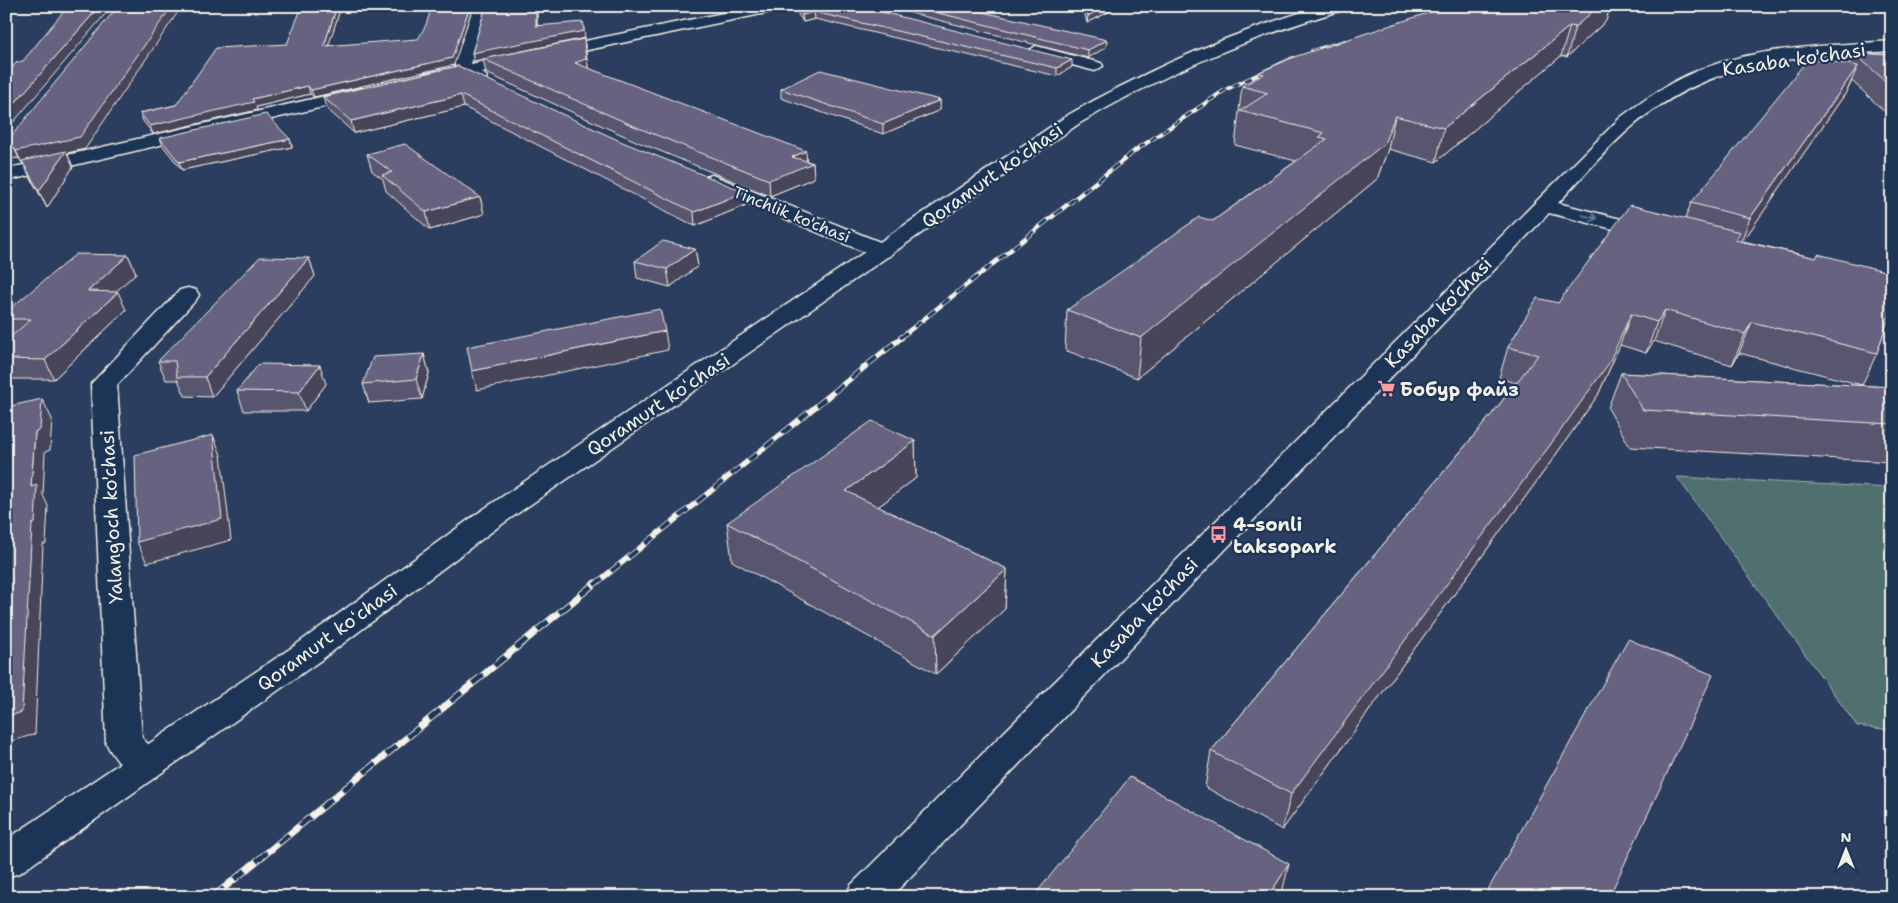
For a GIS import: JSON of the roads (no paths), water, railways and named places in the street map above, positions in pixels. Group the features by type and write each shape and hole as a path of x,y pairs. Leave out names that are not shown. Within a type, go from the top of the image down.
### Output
{"street":[{"path":"463,70 463,61 481,6"},
{"path":"414,81 780,6"},
{"name":"Qoramurt koʻchasi","path":"6,843 308,652 488,520 1063,118 1136,75 1249,29 1328,6"},
{"name":"Qoramurt koʻchasi","path":"878,249 1074,119 1146,77 1252,33 1341,6"},
{"name":"Kasaba ko'chasi","path":"865,897 1627,120 1670,91 1722,68 1768,59 1892,46"},
{"path":"1017,47 1095,66"},
{"path":"463,70 498,86"},
{"path":"6,175 376,90"},
{"name":"Tinchlik ko'chasi","path":"693,174 878,249"},
{"path":"1543,205 1668,237"},
{"name":"Yalang'och ko'chasi","path":"140,759 124,743 104,384 188,295"},
{"name":"Qoramurt koʻchasi","path":"6,861 140,759"}],"railway":[{"path":"1312,51 1345,41"},
{"path":"1139,148 1225,90 1293,58"},
{"path":"900,338 1141,146"},
{"path":"594,585 902,337"},
{"path":"213,897 595,583"}],"place":[{"name":"Бобур файз","path":"1386,389"},
{"name":"4-sonli taksopark","path":"1219,535"}]}
